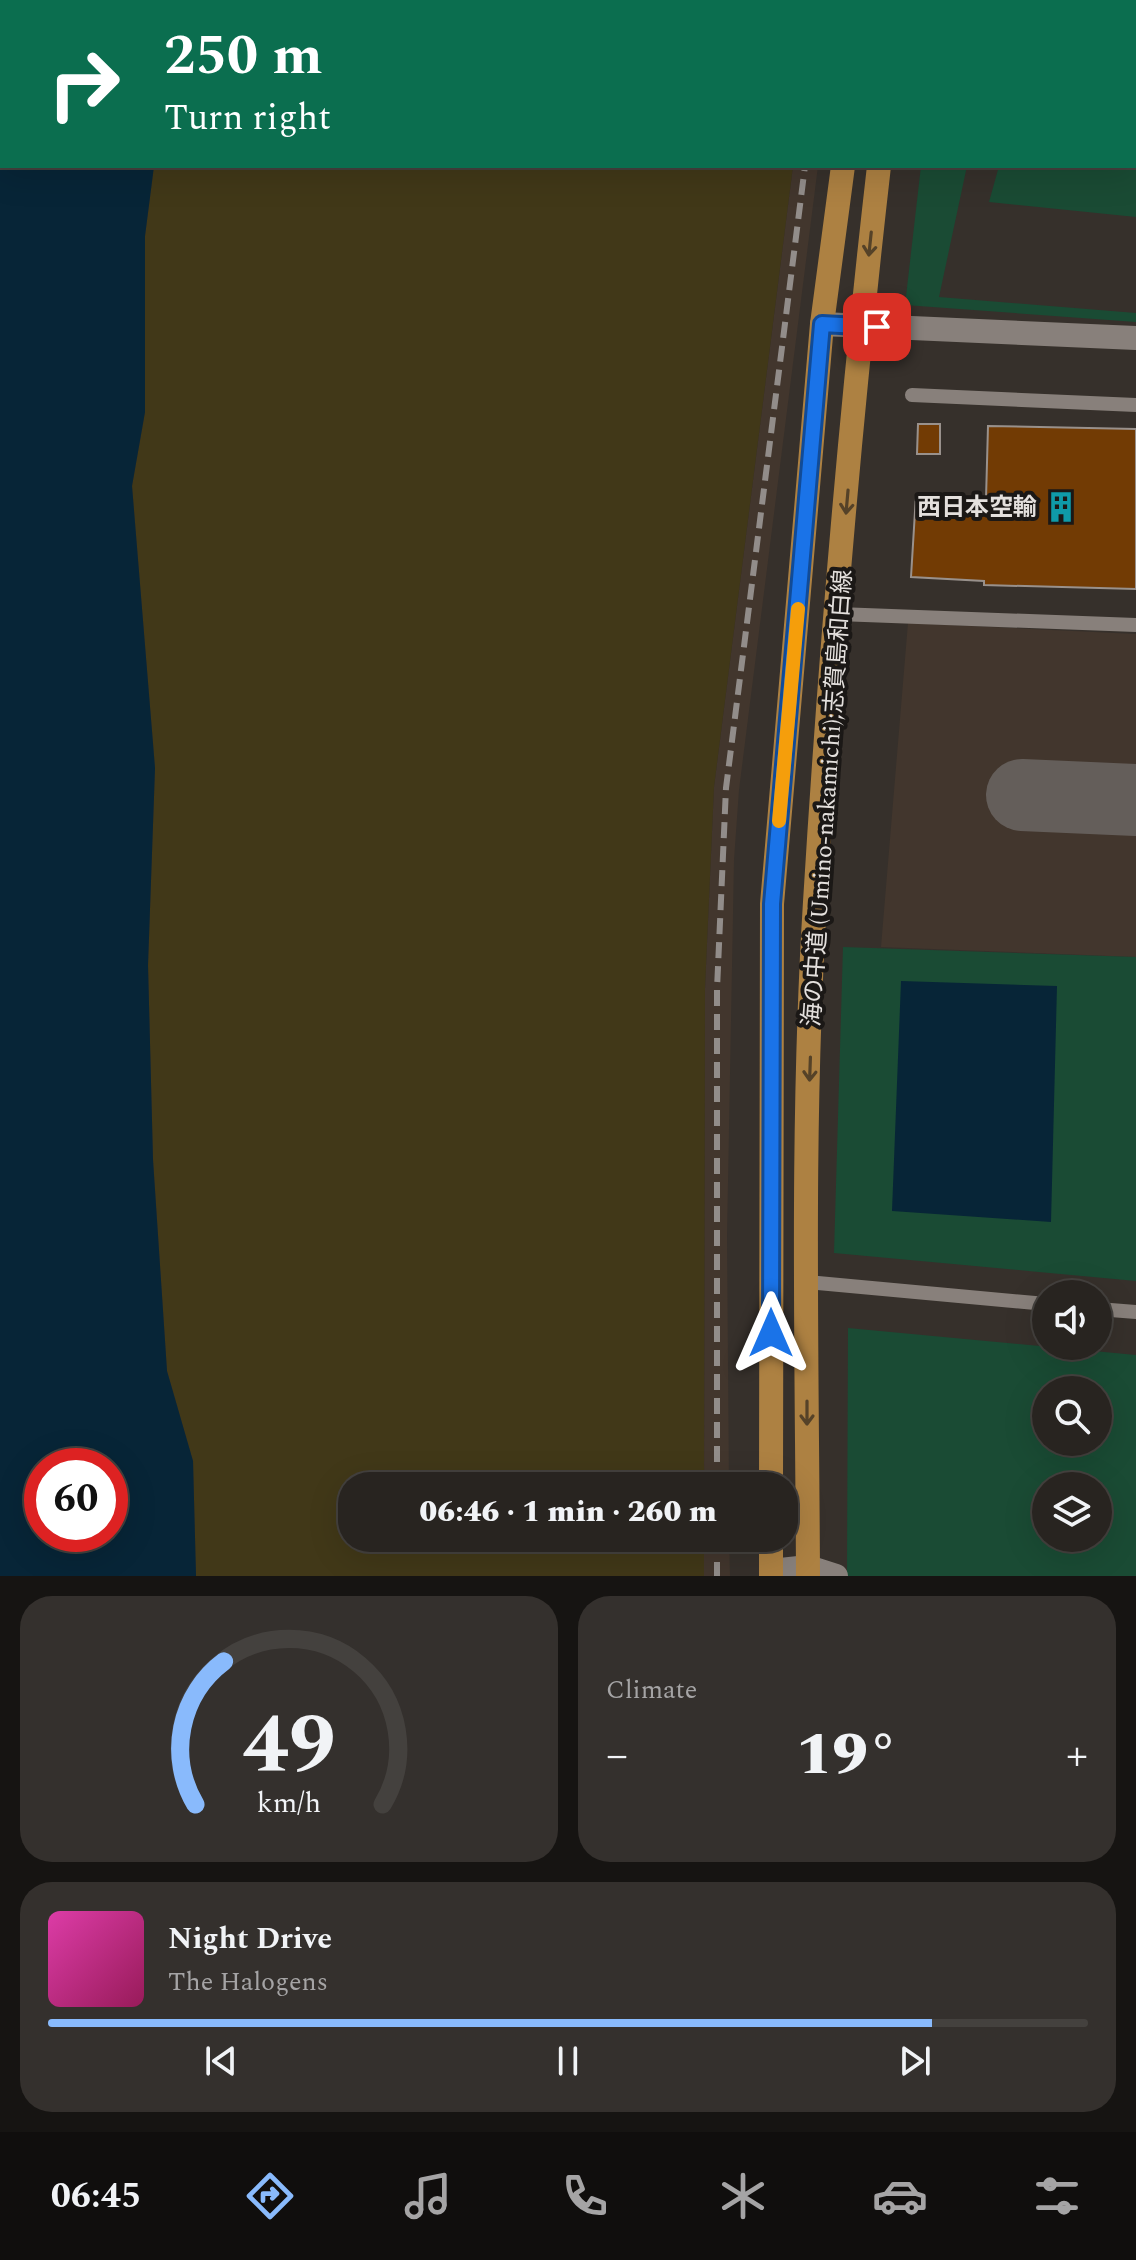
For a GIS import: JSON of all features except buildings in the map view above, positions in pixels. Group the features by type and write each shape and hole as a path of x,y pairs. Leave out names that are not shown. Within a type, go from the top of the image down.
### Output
{"main road":[{"name":"海の中道 (Umino-nakamichi);志賀島和白線","path":"771,1472 772,904 822,324 843,168"},
{"name":"海の中道 (Umino-nakamichi);志賀島和白線","path":"808,1571 807,1282 815,904 861,327 879,168"},
{"path":"771,1552 771,1574"}],"street":[{"path":"822,324 1136,338"},
{"path":"771,1574 808,1571 836,1576"}],"lane":[{"path":"912,395 1136,405"},
{"path":"838,614 1136,625"},
{"path":"807,1282 1032,1303"},
{"path":"1112,1310 1136,1312"}],"shaded area":[{"path":"793,168 818,168 739,790 734,860 727,1236 729,1472 704,1472 705,988 714,787"},
{"path":"908,623 1136,634 1136,957 881,947"},
{"path":"704,1552 729,1552 730,1576 704,1576"}],"green space":[{"path":"921,168 967,168 939,297 1136,313 1136,322 905,305"},
{"path":"998,168 1136,168 1136,217 989,202"},
{"path":"843,947 1136,957 1136,1281 834,1253"},
{"path":"848,1328 1032,1345 1032,1360 1112,1360 1112,1353 1136,1355 1136,1576 847,1576"}],"sand":[{"path":"154,168 793,168 714,787 705,988 704,1472 338,1472 338,1552 704,1552 704,1576 196,1576 193,1461 167,1371 153,1159 148,965 155,768 132,486 145,412 145,236"}],"water":[{"path":"0,168 154,168 145,236 145,412 132,486 155,768 148,965 153,1160 167,1371 193,1461 196,1576 0,1576"},
{"path":"901,981 1057,986 1051,1222 892,1211"}],"taxiway":[{"path":"1022,795 1136,800"}],"railway":[{"path":"717,1472 717,989 726,788 805,168"},
{"path":"717,1552 717,1576"}],"slow traffic":[{"path":"779,821 798,609"}],"place":[{"name":"西日本空輸","path":"1061,507"}],"route":[{"path":"771,1333 772,904 822,324 877,327"}]}
